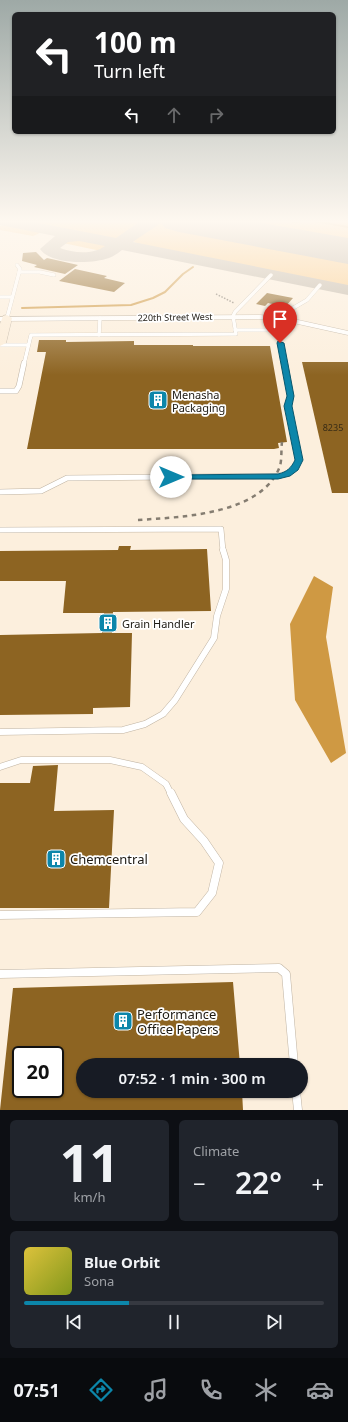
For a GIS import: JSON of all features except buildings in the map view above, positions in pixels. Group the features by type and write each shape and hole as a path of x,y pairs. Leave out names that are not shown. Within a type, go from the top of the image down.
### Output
{"street":[{"name":"220th Street West","path":"4,318 233,316 276,318 348,333"},
{"path":"0,344 4,318"}],"lane":[{"path":"4,318 19,272 40,272 54,275"},
{"path":"0,391 16,390 19,386 31,336 236,334 233,316 271,275"},
{"path":"0,492 41,491 67,478 278,476 288,474 295,468 299,460 288,406 291,396 276,318 306,300 320,285"},
{"path":"0,297 12,297"},
{"path":"99,335 100,318"},
{"path":"235,330 278,330"},
{"path":"0,344 28,345"},
{"path":"0,530 221,529 227,573 226,589 217,616 214,638 175,700 163,714 145,724 124,730 0,732"},
{"path":"0,767 21,760 110,760 142,767 166,784 184,819 204,841 219,863 212,893 197,912 0,916"},
{"path":"0,974 279,968 286,974 293,1058"},
{"path":"297,1098 298,1110"}],"path":[{"path":"216,294 241,306"}],"shaded area":[{"path":"272,272 348,272 348,287"},
{"path":"314,576 333,587 326,637 346,753 331,763 295,700 290,624"}],"waterway":[{"path":"22,308 131,305 153,298 165,292 186,272"}],"taxiway":[{"path":"258,272 348,290"}],"railway":[{"path":"138,520 197,515 238,504 256,495 270,482 280,466 282,442"}],"place":[{"name":"Menasha Packaging","path":"158,400"},
{"name":"Grain Handler","path":"108,623"},
{"name":"Chemcentral","path":"56,859"},
{"name":"Performance Office Papers","path":"123,1021"}],"route":[{"path":"171,477 278,476 288,474 295,468 299,460 288,406 291,396 280,343"}]}
